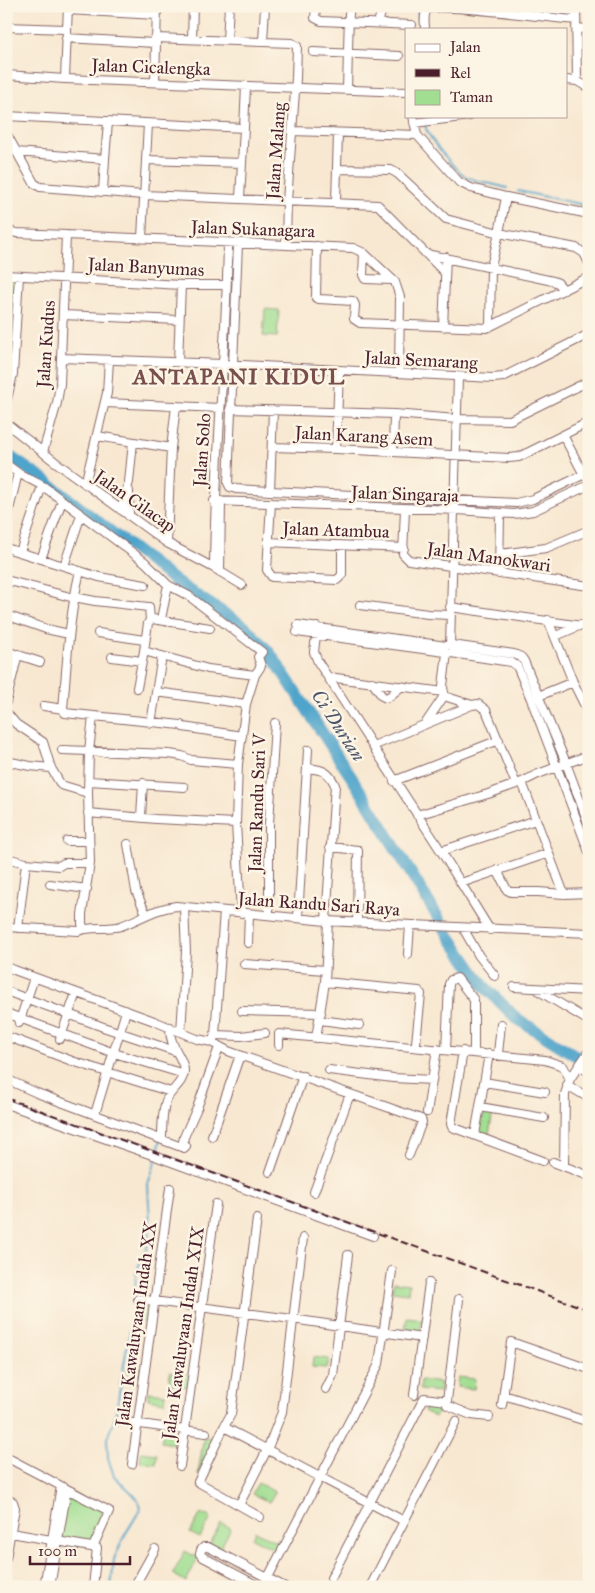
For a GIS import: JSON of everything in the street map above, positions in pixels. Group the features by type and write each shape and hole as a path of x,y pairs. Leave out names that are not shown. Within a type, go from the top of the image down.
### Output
{"street":[{"path":"154,82 156,6"},
{"path":"192,39 193,6"},
{"path":"227,40 229,6"},
{"path":"66,38 192,39 263,42 265,6"},
{"path":"316,6 314,15 318,20 412,25"},
{"path":"345,89 344,60 347,55 348,21 351,6"},
{"path":"378,22 383,6"},
{"path":"520,6 576,8 577,81"},
{"path":"65,79 68,8 121,10 156,16"},
{"path":"425,28 426,11 431,8 457,8 576,24 589,29"},
{"path":"6,27 66,29"},
{"name":"Jalan Malang","path":"263,42 297,46 286,245"},
{"path":"314,52 399,56"},
{"path":"568,53 576,54"},
{"name":"Jalan Cicalengka","path":"6,74 65,79 405,92"},
{"path":"568,80 577,81 589,88"},
{"path":"240,198 246,86"},
{"path":"6,116 244,128"},
{"path":"455,118 416,121 417,135 459,182 472,188 506,197 589,214"},
{"path":"103,191 108,122"},
{"path":"142,238 148,124"},
{"path":"292,131 417,135"},
{"path":"336,202 338,132"},
{"path":"6,133 34,183 38,186 144,195 378,205 444,272"},
{"path":"16,152 105,159"},
{"path":"146,160 242,163"},
{"path":"337,169 392,170 446,219 499,233 576,248 584,253 589,263"},
{"path":"490,328 491,267 506,197"},
{"name":"Jalan Sukanagara","path":"6,230 16,233 353,248 364,253"},
{"name":"Jalan Kudus","path":"43,452 57,403 61,358 66,235"},
{"name":"Jalan Solo","path":"217,570 220,408 228,365 226,286 228,243"},
{"path":"238,244 228,365 230,409 229,486 236,489 270,492 454,505 525,502 586,473 563,435"},
{"path":"318,246 316,298 319,300 353,301 355,305 354,319 358,322 490,328 589,277"},
{"path":"364,253 363,275 365,279 392,280"},
{"path":"364,253 397,286 400,297 399,373"},
{"path":"426,254 553,281 558,283 564,290"},
{"path":"443,327 446,258"},
{"name":"Jalan Banyumas","path":"6,275 226,286"},
{"path":"6,403 19,276"},
{"path":"178,362 180,285"},
{"path":"63,315 179,320"},
{"name":"Jalan Semarang","path":"61,358 493,378 503,377 589,334"},
{"path":"85,484 105,403 109,360"},
{"path":"336,449 339,371"},
{"path":"423,725 444,694 443,686 449,650 458,377"},
{"path":"230,409 510,420 589,381"},
{"path":"105,403 220,408"},
{"path":"167,543 171,448 176,406"},
{"path":"270,492 273,410"},
{"path":"393,452 394,414"},
{"name":"Jalan Karang Asem","path":"272,447 510,458 519,456 589,422"},
{"name":"Jalan Cilacap","path":"6,423 85,484 167,543 242,585"},
{"path":"97,436 171,448"},
{"path":"129,516 129,482 133,442"},
{"path":"6,464 18,473 43,486 145,562 168,585 189,596 262,652 258,656 261,666 255,675 246,704 238,764 236,823 248,943"},
{"path":"6,522 14,483 18,473"},
{"path":"121,510 129,482"},
{"name":"Jalan Singaraja","path":"218,501 405,509 454,505 514,514 533,511 589,485"},
{"path":"20,552 43,486"},
{"path":"41,559 62,501"},
{"path":"271,503 267,570 269,576 275,578 340,579 342,575 342,546"},
{"name":"Jalan Manokwari","path":"405,509 404,554 409,560 589,586"},
{"path":"499,574 500,513"},
{"path":"64,566 82,515"},
{"path":"500,554 546,548 588,533"},
{"name":"Jalan Atambua","path":"268,542 404,548"},
{"path":"6,548 99,577 145,585"},
{"path":"80,571 69,634 63,708 65,713 181,725 183,727 242,736"},
{"path":"6,580 74,598 150,607 150,620 144,640 138,688"},
{"path":"161,619 168,585"},
{"path":"360,605 450,615"},
{"path":"450,607 585,626"},
{"path":"6,615 46,629 69,634"},
{"path":"150,620 153,618 161,619 210,628"},
{"path":"548,620 573,682 587,709"},
{"path":"556,636 585,626"},
{"path":"298,629 449,650 518,655 524,661 557,766 589,852"},
{"path":"316,631 315,657 490,930"},
{"path":"98,633 144,640"},
{"path":"6,650 40,662"},
{"path":"144,651 208,668 255,675"},
{"path":"6,702 18,654"},
{"path":"150,723 162,656"},
{"path":"112,657 142,662"},
{"path":"328,677 402,686 444,694 472,705"},
{"path":"372,682 382,696 386,698 402,686"},
{"path":"535,698 573,682"},
{"path":"156,692 246,704"},
{"path":"535,698 566,763 589,826"},
{"path":"372,746 472,705 478,704 486,710 536,820 564,894"},
{"path":"44,706 63,708"},
{"path":"6,712 16,724 43,742 51,768 61,784 88,793"},
{"path":"84,929 82,914 90,863 88,793 89,751 93,717"},
{"name":"Jalan Randu Sari V","path":"269,915 269,824 276,723"},
{"path":"394,781 499,740"},
{"path":"62,750 169,754 191,760 238,764"},
{"path":"298,918 308,750"},
{"path":"417,815 488,794 589,755"},
{"path":"6,761 51,768"},
{"path":"307,768 324,771 331,776 335,784 330,847 325,970 321,1017 316,1038"},
{"path":"89,780 184,787"},
{"path":"140,818 143,783"},
{"path":"88,813 236,823"},
{"path":"441,851 536,820"},
{"path":"66,841 88,841"},
{"path":"128,844 136,891 146,914"},
{"path":"330,847 358,850 357,922"},
{"path":"460,883 549,853"},
{"path":"6,858 60,866 64,863 90,863"},
{"path":"18,928 26,862"},
{"path":"497,870 509,891 515,893 589,893"},
{"path":"50,884 86,889"},
{"name":"Jalan Randu Sari Raya","path":"6,927 78,932 84,929 120,926 167,907 184,907 327,921 589,934"},
{"path":"181,1032 186,952 184,907"},
{"path":"214,1039 224,911"},
{"path":"408,954 410,925"},
{"path":"463,928 479,956 495,976"},
{"path":"244,964 325,970"},
{"path":"6,967 197,1039 265,1033"},
{"path":"20,1020 34,978"},
{"path":"446,1050 449,984 451,980 457,978 474,1000 474,1052"},
{"path":"324,982 419,991 421,994 416,1043"},
{"path":"514,987 537,990 589,991"},
{"path":"537,990 589,1021"},
{"path":"6,991 175,1051"},
{"path":"61,1037 76,993"},
{"path":"95,1114 126,1011"},
{"path":"242,1011 321,1017 359,1025"},
{"path":"6,1013 61,1037 184,1074"},
{"path":"498,1054 501,1024"},
{"path":"161,1139 165,1103 184,1074 183,1066 170,1038 170,1028"},
{"path":"279,1045 279,1034 545,1060 558,1064 565,1069 569,1082 589,1098"},
{"path":"6,1036 108,1073 171,1092"},
{"path":"214,1039 240,1055 422,1120 409,1155"},
{"path":"427,1112 437,1049"},
{"path":"6,1080 186,1147 183,1142 184,1136 197,1108 218,1050"},
{"path":"463,1051 452,1127 543,1161"},
{"path":"564,1166 565,1094 569,1082 588,1051"},
{"path":"475,1135 489,1054"},
{"path":"212,1136 240,1055"},
{"path":"579,1066 589,1072"},
{"path":"329,1070 393,1078 432,1080"},
{"path":"270,1172 303,1076"},
{"path":"484,1082 545,1092"},
{"path":"314,1192 350,1094"},
{"path":"6,1104 158,1157 373,1236"},
{"path":"480,1107 544,1118"},
{"path":"553,1162 589,1176"},
{"name":"Jalan Kawaluyaan Indah XX","path":"132,1464 170,1188"},
{"name":"Jalan Kawaluyaan Indah XIX","path":"180,1466 216,1204"},
{"path":"257,1219 231,1414 218,1435 198,1482 200,1485 260,1517"},
{"path":"239,1506 267,1450 282,1412 303,1238"},
{"path":"326,1389 333,1375 348,1255"},
{"path":"285,1587 268,1578 208,1547 204,1547 201,1550 200,1554 203,1557 262,1587 268,1578 379,1364 392,1270"},
{"path":"414,1395 429,1283"},
{"path":"459,1298 447,1405 471,1415 489,1417"},
{"path":"138,1299 244,1312 422,1338"},
{"path":"502,1405 512,1342 589,1369"},
{"path":"504,1395 589,1422"},
{"path":"331,1578 424,1398 447,1401"},
{"path":"118,1421 206,1434"},
{"path":"370,1587 456,1421"},
{"path":"224,1427 404,1521"},
{"path":"6,1457 109,1511 93,1548"},
{"path":"50,1587 64,1488"},
{"path":"6,1498 12,1500 15,1505 6,1558"},
{"path":"10,1533 97,1548 93,1587"},
{"path":"44,1587 55,1542"},
{"path":"134,1587 155,1549"}],"green space":[{"path":"6,278 15,278 9,372 6,370"},
{"path":"265,309 279,310 277,337 263,336"},
{"path":"483,1110 493,1111 489,1135 479,1133"},
{"path":"394,1282 409,1284 408,1293 392,1291"},
{"path":"137,1306 149,1307 147,1323 135,1321"},
{"path":"407,1317 422,1319 420,1331 405,1329"},
{"path":"313,1357 329,1359 327,1368 312,1367"},
{"path":"128,1366 141,1368 140,1375 127,1373"},
{"path":"170,1372 190,1375 188,1387 169,1384"},
{"path":"458,1377 475,1379 474,1389 457,1387"},
{"path":"421,1380 441,1383 440,1392 420,1390"},
{"path":"149,1392 166,1394 165,1402 148,1399"},
{"path":"428,1404 439,1410 435,1417 424,1411"},
{"path":"163,1430 180,1433 179,1445 161,1442"},
{"path":"204,1436 214,1440 198,1474"},
{"path":"141,1452 157,1454 156,1464 140,1462"},
{"path":"258,1483 275,1492 269,1502 252,1494"},
{"path":"67,1490 108,1512 93,1547 59,1541"},
{"path":"201,1513 211,1518 200,1538 190,1533"},
{"path":"221,1523 231,1528 220,1549 210,1544"},
{"path":"255,1531 279,1543 275,1550 252,1538"},
{"path":"185,1551 198,1558 186,1582 173,1574"}],"waterway":[{"path":"417,6 419,28"},
{"path":"425,124 435,144 465,176 507,188"},
{"path":"518,191 589,206"},
{"name":"Ci Durian","path":"6,454 44,480 176,582 245,627 270,653 363,795 450,937 483,985 516,1018 589,1064"},
{"path":"158,1156 160,1141"},
{"path":"111,1587 114,1559 126,1533 140,1510 139,1502 134,1495 114,1476 108,1458 107,1438 115,1418 135,1299 136,1273 147,1247 150,1225 148,1184 156,1160"}],"railway":[{"path":"6,1098 589,1310"}],"district":[{"name":"ANTAPANI KIDUL","path":"239,376"}]}
